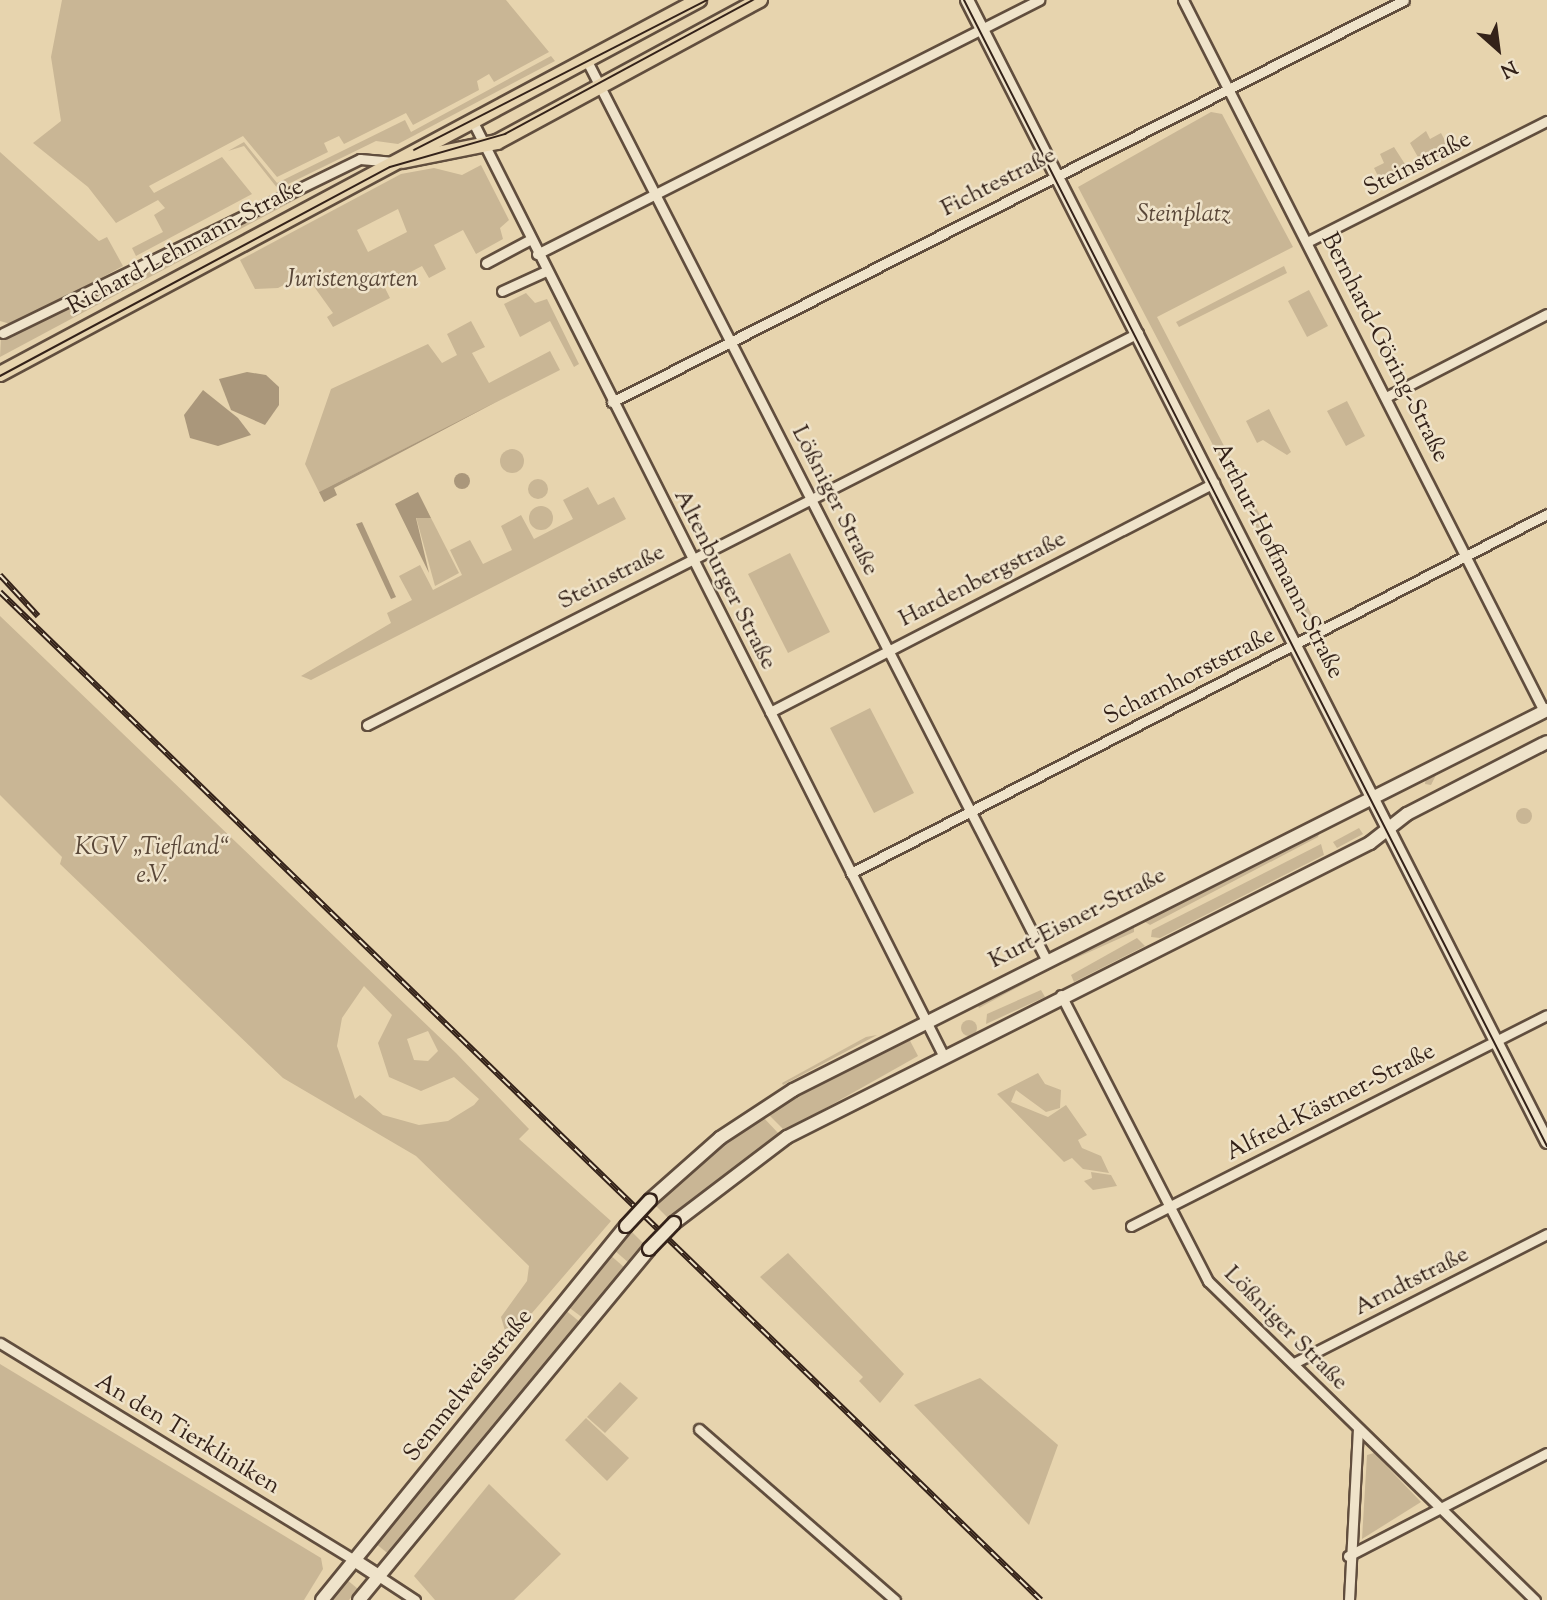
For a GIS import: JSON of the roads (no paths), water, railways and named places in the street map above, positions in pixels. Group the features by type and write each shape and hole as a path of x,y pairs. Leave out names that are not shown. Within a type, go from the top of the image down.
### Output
{"main road":[{"name":"Richard-Lehmann-Straße","path":"0,374 699,0"},
{"name":"Arthur-Hoffmann-Straße","path":"967,0 1547,1142"},
{"name":"Richard-Lehmann-Straße","path":"394,162 485,147 601,87 752,2"},
{"name":"Kurt-Eisner-Straße","path":"650,1200 760,1110 1046,959 1371,796 1546,712"},
{"path":"359,1600 649,1249 674,1223 770,1147 1061,994 1388,830 1407,814 1547,742"},
{"name":"Semmelweisstraße","path":"322,1600 650,1200"},
{"path":"354,1560 380,1577"}],"street":[{"path":"537,254 1039,0"},
{"name":"Bernhard-Göring-Straße","path":"1183,0 1546,712"},
{"name":"Fichtestraße","path":"612,402 1404,0"},
{"name":"Lößniger Straße","path":"587,61 1046,959"},
{"name":"Steinstraße","path":"1307,242 1547,121"},
{"name":"Altenburger Straße","path":"473,122 529,240 943,1055"},
{"name":"Richard-Lehmann-Straße","path":"3,333 360,159 394,162"},
{"path":"486,262 529,240"},
{"path":"502,291 546,271"},
{"path":"1386,397 1547,314"},
{"name":"Steinstraße","path":"368,725 811,497 1138,333"},
{"name":"Hardenbergstraße","path":"770,712 1214,483"},
{"name":"Scharnhorststraße","path":"851,873 1547,514"},
{"name":"Lößniger Straße","path":"1061,994 1208,1281 1359,1430 1443,1506 1535,1600"},
{"name":"Alfred-Kästner-Straße","path":"1131,1226 1547,1015"},
{"name":"Arndtstraße","path":"1294,1363 1547,1234"},
{"name":"An den Tierkliniken","path":"0,1343 354,1560"},
{"path":"699,1429 895,1600"},
{"path":"1349,1600 1348,1556 1359,1430"},
{"path":"1348,1556 1547,1453"},
{"path":"380,1577 415,1600"}],"tram line":[{"path":"414,150 707,0"},
{"path":"0,376 390,167 505,134 753,0"},
{"path":"964,0 1547,1146"}],"railway":[{"path":"0,575 38,616"},
{"path":"0,592 1041,1600"}],"park label":[{"name":"Steinplatz","path":"1184,216"},
{"name":"Juristengarten","path":"352,281"},
{"name":"KGV „Tiefland“ e.V.","path":"152,863"}]}
